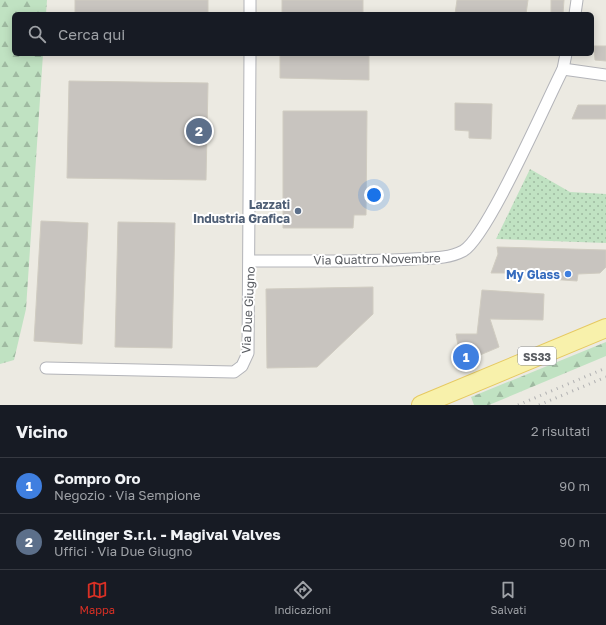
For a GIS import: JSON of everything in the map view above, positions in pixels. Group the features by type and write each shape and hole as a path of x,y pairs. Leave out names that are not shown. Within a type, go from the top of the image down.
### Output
{"main road":[{"name":"SS33","path":"421,405 606,328"}],"street":[{"path":"250,0 250,12"},
{"path":"575,12 577,0"},
{"name":"Via Due Giugno","path":"46,368 234,372 242,366 248,353 250,261 250,56"},
{"name":"Via Quattro Novembre","path":"250,261 391,261 447,257 464,251 473,242 493,211 563,69 566,56"},
{"path":"563,69 606,75"}],"green space":[{"path":"0,0 47,0 46,12 12,12 12,56 43,56 26,309 14,360 0,364"},
{"path":"530,169 570,192 606,194 606,243 496,239"},
{"path":"606,342 606,356 489,405 474,405 471,397"}],"building":[{"path":"75,0 208,0 208,12 75,12"},
{"path":"282,0 363,0 363,12 282,12"},
{"path":"457,0 528,0 526,12 455,12"},
{"path":"551,0 564,0 563,12 551,12"},
{"path":"594,46 606,46 606,61 595,60"},
{"path":"280,56 369,56 369,80 280,78"},
{"path":"69,81 208,83 206,180 67,178"},
{"path":"455,103 492,104 491,139 469,138 469,131 455,130"},
{"path":"578,105 606,105 606,119 572,119"},
{"path":"283,111 367,111 366,215 354,215 353,228 283,228"},
{"path":"41,221 88,223 82,344 34,341"},
{"path":"118,222 175,223 172,348 115,347"},
{"path":"497,247 606,250 606,267 600,273 578,274 577,281 549,279 550,273 491,273 498,254"},
{"path":"373,287 373,314 317,367 267,368 266,289"},
{"path":"482,290 544,294 543,320 490,319 499,347 461,363 456,334 477,334"}],"railway":[{"path":"518,405 606,368"},
{"path":"539,405 606,377"}],"place":[{"name":"Zellinger S.r.l. - Magival Valves","path":"199,131"},
{"name":"Lazzati Industria Grafica","path":"298,211"},
{"name":"My Glass","path":"568,274"},
{"name":"Compro Oro","path":"466,357"}]}
